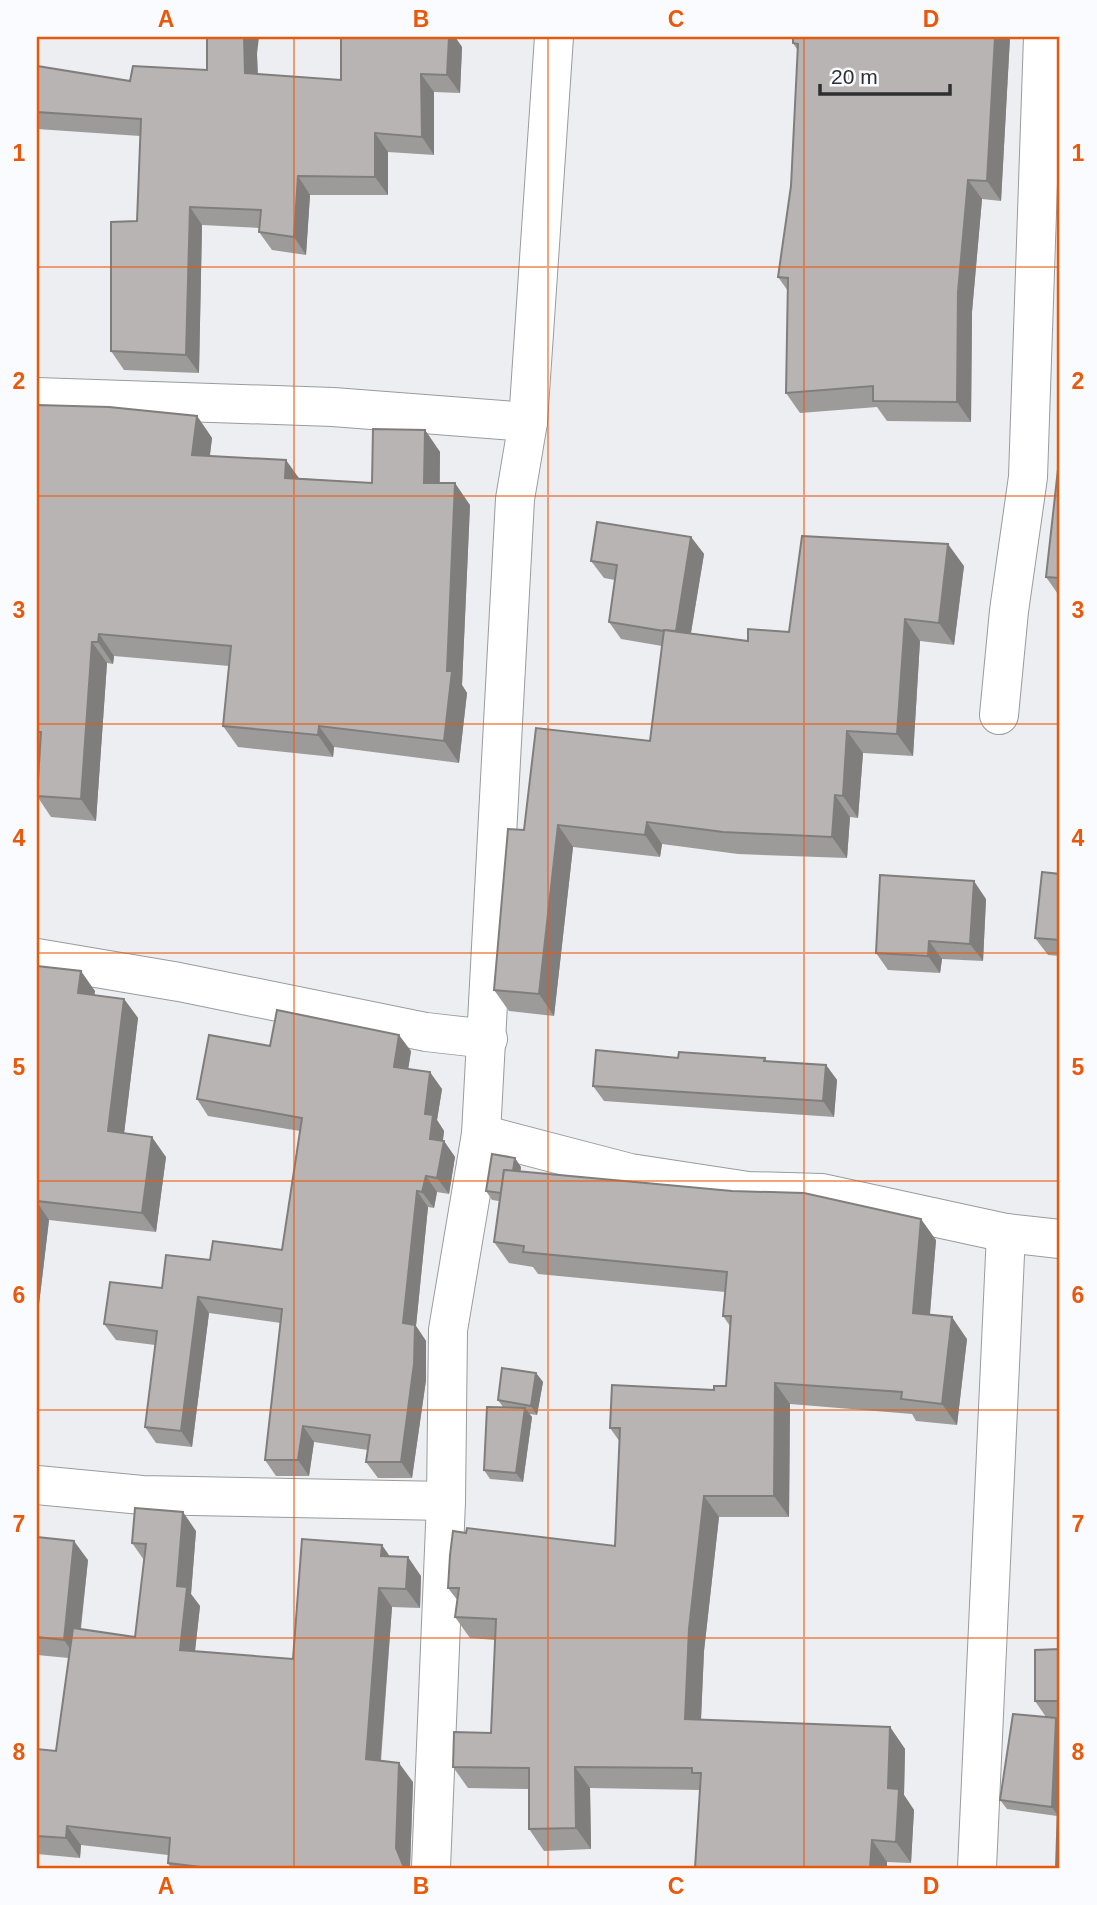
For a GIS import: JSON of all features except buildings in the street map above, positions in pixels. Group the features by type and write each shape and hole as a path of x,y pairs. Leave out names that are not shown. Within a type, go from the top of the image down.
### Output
{"street":[{"path":"431,1868 446,1501 448,1329 481,1134 515,499 528,422 554,37"},
{"path":"999,715 1009,611 1028,477 1043,37"},
{"path":"37,397 333,407 528,422"},
{"path":"37,958 179,982 426,1032 488,1040"},
{"path":"481,1134 630,1173 747,1191 822,1193 1006,1233 1060,1239"},
{"path":"977,1868 1006,1233"},
{"path":"37,1485 142,1495 446,1501"}]}
